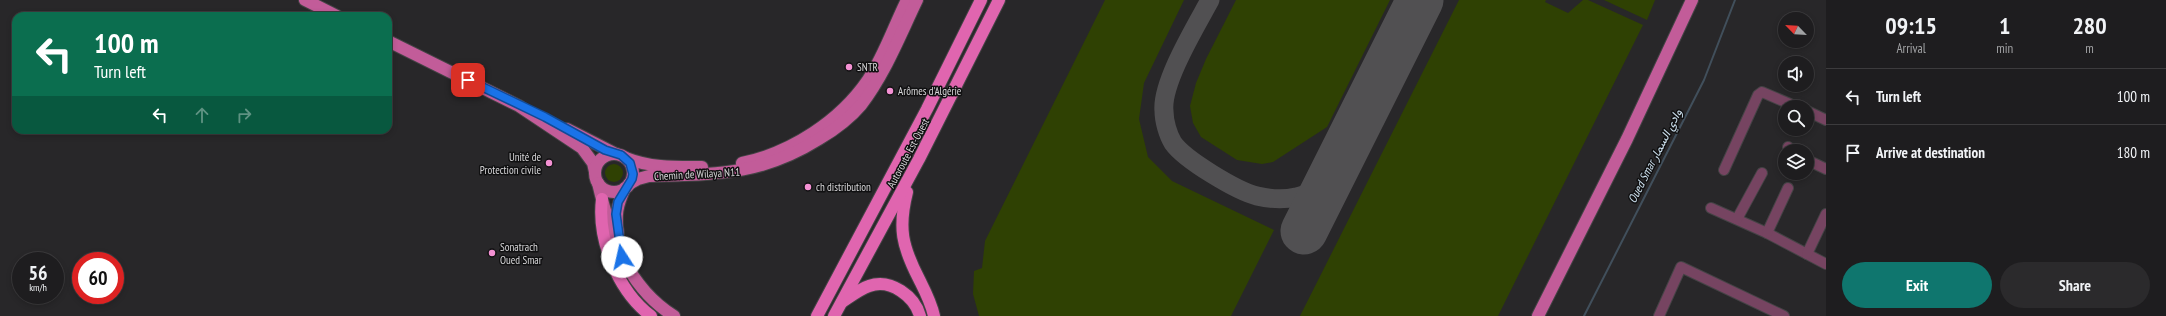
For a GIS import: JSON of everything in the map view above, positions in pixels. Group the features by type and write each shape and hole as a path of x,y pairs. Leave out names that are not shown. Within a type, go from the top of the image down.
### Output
{"highway":[{"name":"Autoroute Est-Ouest","path":"817,316 927,109 981,0"},
{"name":"Autoroute Est-Ouest","path":"834,316 919,159 1000,0"},
{"path":"919,159 908,187 901,213 901,229 908,256 931,304 934,316"},
{"path":"602,199 602,224 612,262 631,296 651,316"},
{"path":"842,302 870,285 885,284 901,290 917,305 920,316"}],"main road":[{"path":"305,0 329,12"},
{"name":"Chemin de Wilaya N11","path":"519,106 545,117 639,164 655,166 720,167 757,159 793,144 842,111 856,96 874,69 907,0"},
{"name":"Chemin de Wilaya N11","path":"627,186 644,177 720,175 760,167 785,158 809,145 849,117 873,87 917,0"},
{"path":"1538,316 1634,126 1692,0"},
{"path":"392,43 519,106 582,148 593,163 612,234 622,257 644,292 657,305 674,316"},
{"path":"622,257 616,214 618,202 627,186 633,174 630,163 621,156 604,157 600,160 597,178 608,191 614,192 627,186"}],"street":[{"path":"1724,170 1758,94 1762,92 1768,93 1782,100"},
{"path":"1814,115 1826,120"},
{"path":"1814,163 1826,169"},
{"path":"1737,219 1762,173"},
{"path":"1767,233 1788,188"},
{"path":"1711,208 1767,233 1826,264"},
{"path":"1807,254 1826,214"},
{"path":"1658,316 1681,267 1784,316"}],"green space":[{"path":"1105,0 1184,0 1144,83 1139,119 1148,157 1172,181 1274,230 1231,316 979,316 973,294 974,271 982,268 985,241"},
{"path":"1236,0 1390,0 1327,127 1273,162 1262,164 1237,160 1201,137 1193,123 1190,106 1196,83 1206,59"},
{"path":"1459,0 1546,0 1545,2 1568,13 1583,0 1588,0 1643,25 1498,316 1300,316"},
{"path":"1604,0 1655,0 1647,20"},
{"path":"614,164 620,167 623,173 620,179 614,182 608,179 605,173 608,167"}],"waterway":[{"name":"Oued Smar وادي السمار","path":"1584,316 1704,80 1735,0"}],"taxiway":[{"path":"1210,0 1181,55 1168,86 1164,115 1168,132 1173,143 1188,158 1225,182 1248,193 1267,198 1286,199 1308,193 1319,186 1336,167"}],"runway":[{"path":"1304,231 1420,0"}],"place":[{"name":"SNTR","path":"849,67"},
{"name":"Arômes d'Algérie","path":"890,91"},
{"name":"Unité de Protection civile","path":"549,163"},
{"name":"ch distribution","path":"808,187"},
{"name":"Sonatrach Oued Smar","path":"492,253"}],"route":[{"path":"468,80 519,106 545,117 605,150 626,158 630,163 633,174 632,179 625,188 618,202 616,214 616,223 622,257"}]}
